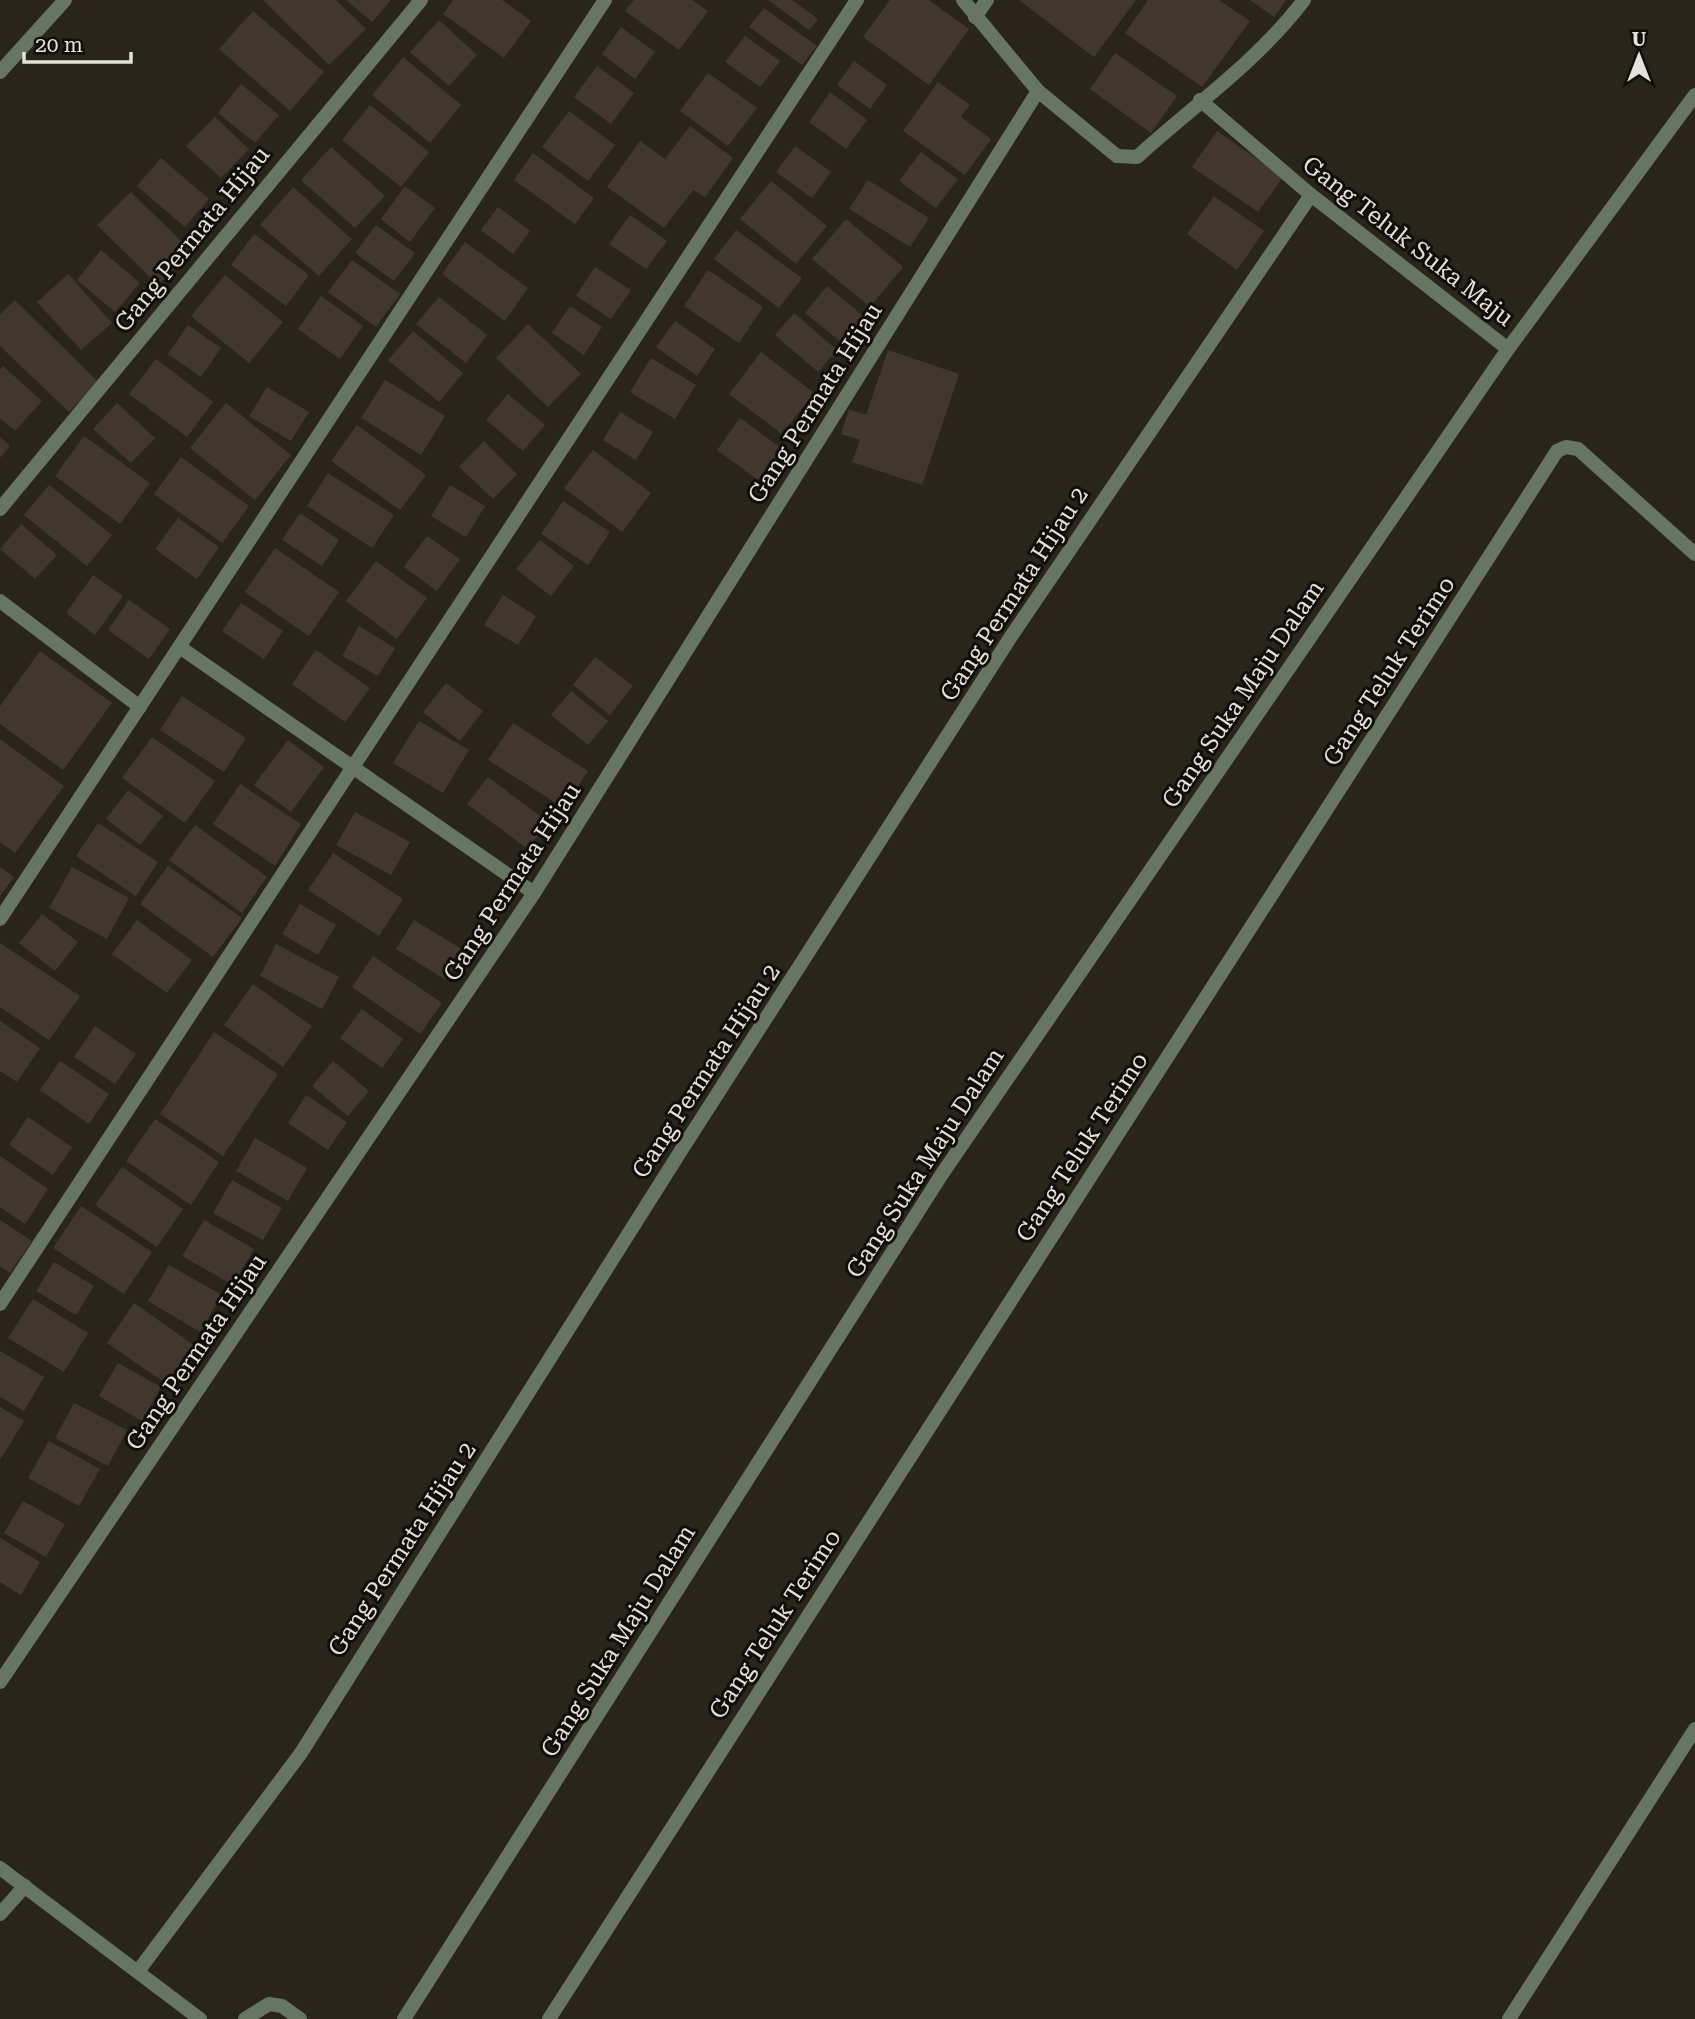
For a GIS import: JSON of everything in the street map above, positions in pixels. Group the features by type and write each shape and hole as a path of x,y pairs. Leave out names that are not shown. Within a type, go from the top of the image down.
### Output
{"street":[{"path":"0,72 65,0"},
{"name":"Gang Permata Hijau","path":"0,509 421,0"},
{"path":"0,919 181,648 605,0"},
{"path":"0,1304 857,0"},
{"path":"963,0 1038,91 1104,147 1127,159 1137,157 1200,100 1235,76 1304,0"},
{"path":"975,17 987,0"},
{"name":"Gang Permata Hijau","path":"0,1682 534,894 1038,91"},
{"name":"Gang Teluk Suka Maju","path":"1200,100 1311,194 1508,349 1695,95"},
{"name":"Gang Permata Hijau 2","path":"139,1970 301,1753 674,1161 1010,638 1311,194"},
{"name":"Gang Suka Maju Dalam","path":"404,2019 942,1174 1508,349"},
{"name":"Gang Teluk Terimo","path":"548,2019 1557,452 1566,447 1578,449 1695,554"},
{"path":"0,601 140,707"},
{"path":"181,648 534,894"},
{"path":"1509,2019 1695,1729"},
{"path":"0,1868 139,1970 200,2019"},
{"path":"0,1914 25,1886"},
{"path":"245,2019 269,2004 282,2006 300,2019"}],"building":[{"path":"263,0 336,0 366,29 329,65"},
{"path":"346,0 391,0 372,22"},
{"path":"453,0 502,0 531,21 504,58 443,14"},
{"path":"634,0 692,0 708,11 679,50 625,11"},
{"path":"768,0 792,0 818,19 809,30"},
{"path":"890,0 929,0 969,29 929,85 863,37"},
{"path":"1019,0 1136,0 1094,57"},
{"path":"1148,0 1219,0 1250,21 1202,87 1125,33"},
{"path":"1250,0 1286,0 1274,17"},
{"path":"764,8 817,46 802,65 749,27"},
{"path":"253,11 324,72 290,111 219,49"},
{"path":"439,20 477,55 449,86 410,52"},
{"path":"621,27 655,52 635,79 602,54"},
{"path":"745,36 780,61 760,87 725,62"},
{"path":"1115,53 1177,96 1151,133 1090,89"},
{"path":"403,57 461,105 430,143 372,95"},
{"path":"854,61 887,85 870,109 837,85"},
{"path":"597,66 634,93 611,124 574,97"},
{"path":"708,73 757,108 728,146 680,111"},
{"path":"938,82 970,105 961,117 991,139 965,175 903,131"},
{"path":"241,84 279,115 255,143 218,113"},
{"path":"830,92 867,120 846,149 809,122"},
{"path":"370,105 429,152 401,187 342,140"},
{"path":"569,111 615,145 588,181 542,147"},
{"path":"215,117 249,149 221,178 186,146"},
{"path":"690,126 733,158 705,197 693,190 664,228 607,187 640,141 665,159"},
{"path":"1217,131 1283,177 1258,212 1192,167"},
{"path":"795,146 831,172 812,198 776,172"},
{"path":"331,147 385,196 355,228 301,180"},
{"path":"921,152 958,179 936,208 899,181"},
{"path":"533,153 594,198 575,224 514,180"},
{"path":"161,158 209,199 185,227 137,186"},
{"path":"868,180 929,218 910,247 849,209"},
{"path":"771,181 827,226 796,264 740,219"},
{"path":"405,186 435,208 410,242 381,219"},
{"path":"293,187 352,239 319,276 260,225"},
{"path":"131,192 192,252 158,285 97,225"},
{"path":"1214,196 1264,231 1237,270 1187,234"},
{"path":"498,207 530,231 513,254 481,230"},
{"path":"630,215 667,241 646,269 609,244"},
{"path":"846,219 903,267 870,307 812,259"},
{"path":"376,225 415,253 394,281 355,253"},
{"path":"736,230 802,278 779,308 714,259"},
{"path":"254,234 309,275 286,306 231,265"},
{"path":"465,242 528,288 505,321 442,274"},
{"path":"101,250 140,283 115,312 77,280"},
{"path":"352,260 400,294 376,327 328,292"},
{"path":"595,267 631,290 611,319 576,296"},
{"path":"708,270 763,307 739,343 684,306"},
{"path":"68,274 112,323 81,350 37,302"},
{"path":"225,275 283,322 249,363 191,316"},
{"path":"827,286 867,319 846,346 805,313"},
{"path":"321,296 363,326 340,359 298,329"},
{"path":"439,297 487,335 466,363 416,324"},
{"path":"15,300 98,382 69,412 0,346 0,315"},
{"path":"570,306 602,327 584,355 552,333"},
{"path":"794,313 837,350 818,372 775,335"},
{"path":"675,321 715,349 697,376 656,347"},
{"path":"528,324 581,374 548,407 496,358"},
{"path":"188,325 221,348 201,377 168,354"},
{"path":"413,331 463,373 439,402 388,360"},
{"path":"888,350 959,374 922,485 852,462 860,440 841,434 849,409 866,415"},
{"path":"761,352 814,393 782,434 729,394"},
{"path":"651,358 696,385 675,419 630,392"},
{"path":"156,359 213,402 187,437 129,394"},
{"path":"3,366 42,401 15,431 0,418 0,369"},
{"path":"385,380 445,416 421,455 361,418"},
{"path":"267,387 309,412 291,441 249,416"},
{"path":"508,394 545,425 523,451 486,420"},
{"path":"117,403 155,438 131,463 93,429"},
{"path":"226,403 291,455 255,500 190,448"},
{"path":"620,412 653,432 636,460 603,440"},
{"path":"740,418 781,448 758,480 717,450"},
{"path":"357,425 426,475 400,510 331,461"},
{"path":"84,436 150,483 120,524 55,476"},
{"path":"0,437 10,446 0,458"},
{"path":"484,441 517,474 493,499 459,467"},
{"path":"593,450 651,493 622,532 564,488"},
{"path":"181,457 249,506 222,543 154,494"},
{"path":"328,473 394,515 372,548 307,506"},
{"path":"49,485 112,535 87,566 24,515"},
{"path":"450,485 485,506 466,537 431,516"},
{"path":"563,501 610,532 588,565 541,534"},
{"path":"300,513 339,540 322,566 282,540"},
{"path":"178,518 219,547 197,579 155,549"},
{"path":"21,524 57,555 35,579 0,549"},
{"path":"427,536 460,559 437,591 404,567"},
{"path":"540,540 574,566 551,596 516,569"},
{"path":"275,548 339,592 309,636 245,592"},
{"path":"376,561 427,598 397,639 346,601"},
{"path":"93,575 123,596 95,635 66,613"},
{"path":"503,595 536,616 518,645 484,625"},
{"path":"129,600 170,629 149,659 108,630"},
{"path":"241,603 283,631 264,659 222,631"},
{"path":"359,626 395,648 378,676 342,656"},
{"path":"316,650 370,688 345,722 292,684"},
{"path":"40,651 112,703 63,770 0,724 0,706"},
{"path":"595,657 633,686 610,715 573,685"},
{"path":"446,683 483,711 460,741 423,712"},
{"path":"571,691 608,721 588,745 551,715"},
{"path":"182,696 246,738 224,772 160,730"},
{"path":"419,721 469,750 443,793 393,763"},
{"path":"513,723 588,771 564,808 488,760"},
{"path":"152,737 215,781 185,823 122,778"},
{"path":"0,739 64,786 15,853 0,842"},
{"path":"288,740 324,767 291,812 254,785"},
{"path":"488,777 548,822 528,849 467,804"},
{"path":"240,784 301,824 275,866 213,824"},
{"path":"128,790 163,816 140,845 106,819"},
{"path":"355,812 410,842 391,875 336,845"},
{"path":"98,823 158,862 136,896 76,856"},
{"path":"195,825 267,877 242,913 169,860"},
{"path":"333,853 403,899 379,936 308,890"},
{"path":"168,866 242,918 213,957 140,904"},
{"path":"0,867 14,877 0,896"},
{"path":"72,867 129,898 107,939 49,908"},
{"path":"300,904 336,925 318,955 282,934"},
{"path":"42,914 78,942 55,971 19,943"},
{"path":"137,920 192,960 167,993 112,954"},
{"path":"414,920 465,951 446,980 396,949"},
{"path":"0,943 80,996 49,1040 0,1007"},
{"path":"276,944 339,977 322,1009 260,976"},
{"path":"373,956 442,1003 420,1034 352,987"},
{"path":"253,984 312,1026 283,1067 224,1025"},
{"path":"362,1009 403,1039 382,1068 340,1038"},
{"path":"0,1021 40,1048 17,1082 0,1071"},
{"path":"95,1026 136,1054 115,1084 74,1057"},
{"path":"214,1032 278,1074 223,1156 160,1114"},
{"path":"60,1061 109,1094 89,1124 40,1090"},
{"path":"333,1061 369,1091 348,1116 312,1086"},
{"path":"306,1095 347,1122 328,1150 288,1123"},
{"path":"28,1117 72,1147 53,1175 9,1145"},
{"path":"155,1119 219,1162 191,1205 126,1161"},
{"path":"255,1138 307,1168 288,1201 236,1171"},
{"path":"0,1156 48,1189 25,1224 0,1207"},
{"path":"122,1167 183,1209 157,1247 95,1205"},
{"path":"232,1180 282,1208 263,1240 213,1213"},
{"path":"81,1206 152,1252 124,1294 53,1248"},
{"path":"0,1220 32,1241 10,1273 0,1266"},
{"path":"204,1220 254,1249 233,1285 182,1256"},
{"path":"54,1262 94,1286 76,1315 36,1291"},
{"path":"169,1265 222,1295 200,1332 148,1301"},
{"path":"33,1299 88,1333 64,1372 8,1338"},
{"path":"134,1303 195,1346 168,1385 107,1343"},
{"path":"0,1351 44,1377 24,1411 0,1397"},
{"path":"118,1363 161,1387 142,1421 99,1396"},
{"path":"74,1403 127,1430 108,1466 55,1438"},
{"path":"0,1407 24,1421 0,1460"},
{"path":"49,1441 100,1469 79,1506 28,1478"},
{"path":"23,1501 65,1524 46,1557 4,1533"},
{"path":"0,1538 40,1562 21,1595 0,1582"}]}
